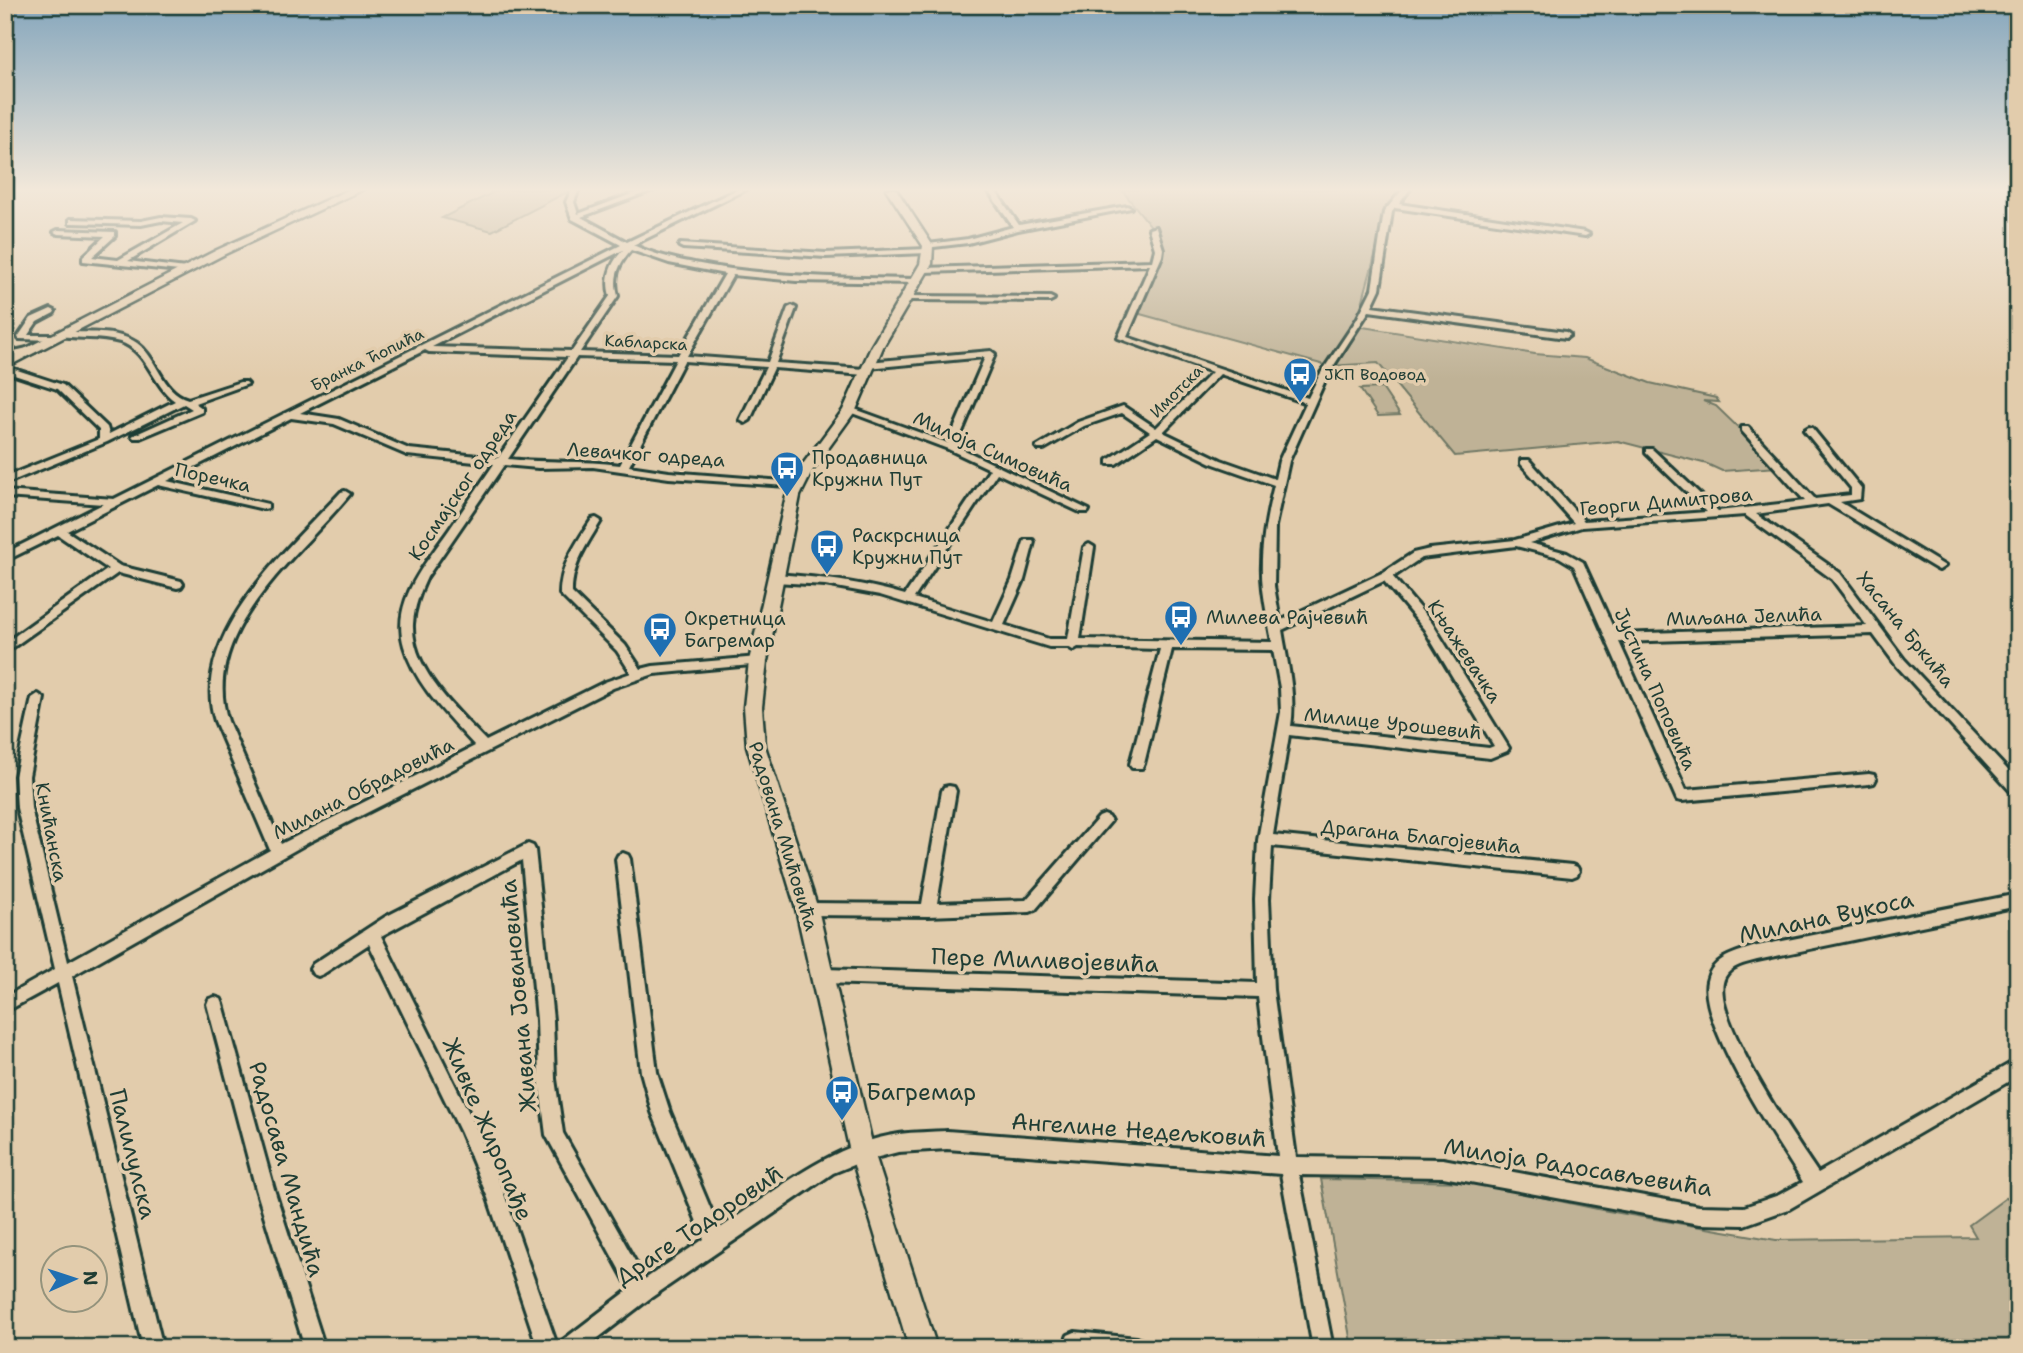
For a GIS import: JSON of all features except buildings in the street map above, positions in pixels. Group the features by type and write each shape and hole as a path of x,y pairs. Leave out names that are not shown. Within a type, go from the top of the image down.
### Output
{"street":[{"path":"93,252 86,259 187,270"},
{"path":"120,263 138,252"},
{"path":"6,360 225,252"},
{"name":"Бранка Ћопића","path":"5,558 616,252"},
{"name":"Космајског одреда","path":"484,748 441,699 418,665 410,648 407,629 412,599 422,577 550,385 614,296 610,281 624,252"},
{"path":"643,252 659,259 731,271 921,275 1153,263"},
{"path":"781,252 826,255 874,252"},
{"name":"Радована Мићовића","path":"923,1348 862,1152 807,909 753,733 758,661 797,485 849,410 867,369 921,275 926,252"},
{"path":"1158,252 1122,338 1311,402"},
{"path":"1323,1348 1288,1166 1265,990 1262,899 1265,840 1284,730 1286,688 1268,586 1269,526 1277,483 1311,402 1328,366 1367,308 1376,289 1380,252"},
{"path":"624,467 706,310 731,271"},
{"path":"909,298 1050,299"},
{"path":"745,420 771,365 792,308"},
{"path":"1367,308 1566,335"},
{"path":"51,311 34,320 22,337 57,336 133,344 154,366 167,390 199,410 137,436"},
{"name":"Кабларска","path":"426,348 683,358 867,369 991,354 951,447"},
{"path":"6,360 65,390 76,405 104,429 104,440"},
{"name":"Имотска","path":"1157,432 1217,372"},
{"path":"5,481 104,440 184,402 243,384"},
{"path":"1041,447 1081,424 1123,409 1157,432 1229,467 1277,483"},
{"name":"Милоја Симовића","path":"849,410 951,447 1084,510"},
{"name":"Левачког одреда","path":"289,415 336,421 407,452 500,461 624,467 669,475 797,485"},
{"path":"1745,429 1812,502"},
{"name":"Георги Димитрова","path":"1274,629 1386,576 1417,555 1473,546 1516,543 1581,524 1716,515 1851,499 1858,494 1809,430"},
{"path":"1112,462 1157,432"},
{"path":"1649,451 1716,515"},
{"path":"1525,462 1581,524"},
{"path":"908,598 995,469"},
{"name":"Поречка","path":"155,481 264,506"},
{"path":"5,494 114,502"},
{"path":"278,852 218,712 216,673 221,654 234,628 259,591 345,494"},
{"path":"1829,500 1939,566"},
{"name":"Хасана Бркића","path":"1746,512 1836,576 1913,676 2018,790"},
{"path":"596,522 569,571 565,583 566,594 621,648 638,674"},
{"path":"58,531 116,569 177,584"},
{"path":"997,627 1018,580 1029,542"},
{"name":"Јустина Поповића","path":"1516,543 1563,555 1579,564 1682,796 1869,779"},
{"path":"1073,646 1089,547"},
{"path":"5,649 116,569"},
{"name":"Књажевачка","path":"1386,576 1420,615 1454,666 1502,748 1497,750"},
{"path":"775,578 835,583 908,598 997,627 1019,637 1073,646 1277,646"},
{"name":"Миљана Јелића","path":"1613,638 1876,630"},
{"path":"1137,764 1167,647"},
{"name":"Милана Обрадовића","path":"5,1005 278,852 638,674 687,665 758,661"},
{"name":"Книћанска","path":"38,698 22,776 24,808 62,973"},
{"name":"Милице Урошевић","path":"1284,730 1490,753 1497,750"},
{"path":"928,910 949,792"},
{"path":"807,909 928,910 1030,906 1104,821"},
{"name":"Драгана Благојевића","path":"1265,840 1572,871"},
{"name":"Живана Јовановића","path":"372,934 528,850 555,1135 642,1292"},
{"path":"623,859 649,1072 661,1112 715,1242"},
{"name":"Милана Вукоса","path":"1815,1185 1748,1075 1723,1026 1713,993 1715,979 1722,968 1735,959 1757,953 2018,900"},
{"path":"318,969 372,934"},
{"name":"Живке Жиропађе","path":"372,934 467,1127 498,1197 548,1348"},
{"name":"Палилулска","path":"62,973 153,1348"},
{"name":"Пере Миливојевића","path":"824,976 1265,990"},
{"name":"Радосава Мандића","path":"215,1003 265,1189 315,1348"},
{"path":"1815,1185 2018,1067"},
{"name":"Ангелине Недељковић","path":"862,1152 898,1143 947,1140 1288,1166"},
{"name":"Драге Тодоровић","path":"569,1348 642,1292 827,1167 862,1152"},
{"name":"Милоја Радосављевића","path":"1288,1166 1443,1168 1699,1215 1744,1216 1773,1208 1815,1185"},
{"path":"1075,1342 1137,1348"}],"shaded area":[{"path":"1157,252 1376,252 1356,326 1535,354 1585,358 1650,383 1716,398 1719,402 1703,401 1716,406 1779,467 1722,471 1707,464 1618,441 1455,456 1378,363 1328,366 1133,312 1158,256"},
{"path":"1382,388 1400,415 1378,416 1360,389"},
{"path":"1321,1179 1470,1182 1602,1210 1776,1240 1976,1237 1969,1225 2018,1189 2018,1348 1352,1348"}],"place":[{"name":"ЈКП Водовод","path":"1300,404"},
{"name":"Продавница Кружни Пут","path":"787,498"},
{"name":"Раскрсница Кружни Пут","path":"827,576"},
{"name":"Милева Рајчевић","path":"1181,647"},
{"name":"Окретница Багремар","path":"660,659"},
{"name":"Багремар","path":"842,1122"}]}
